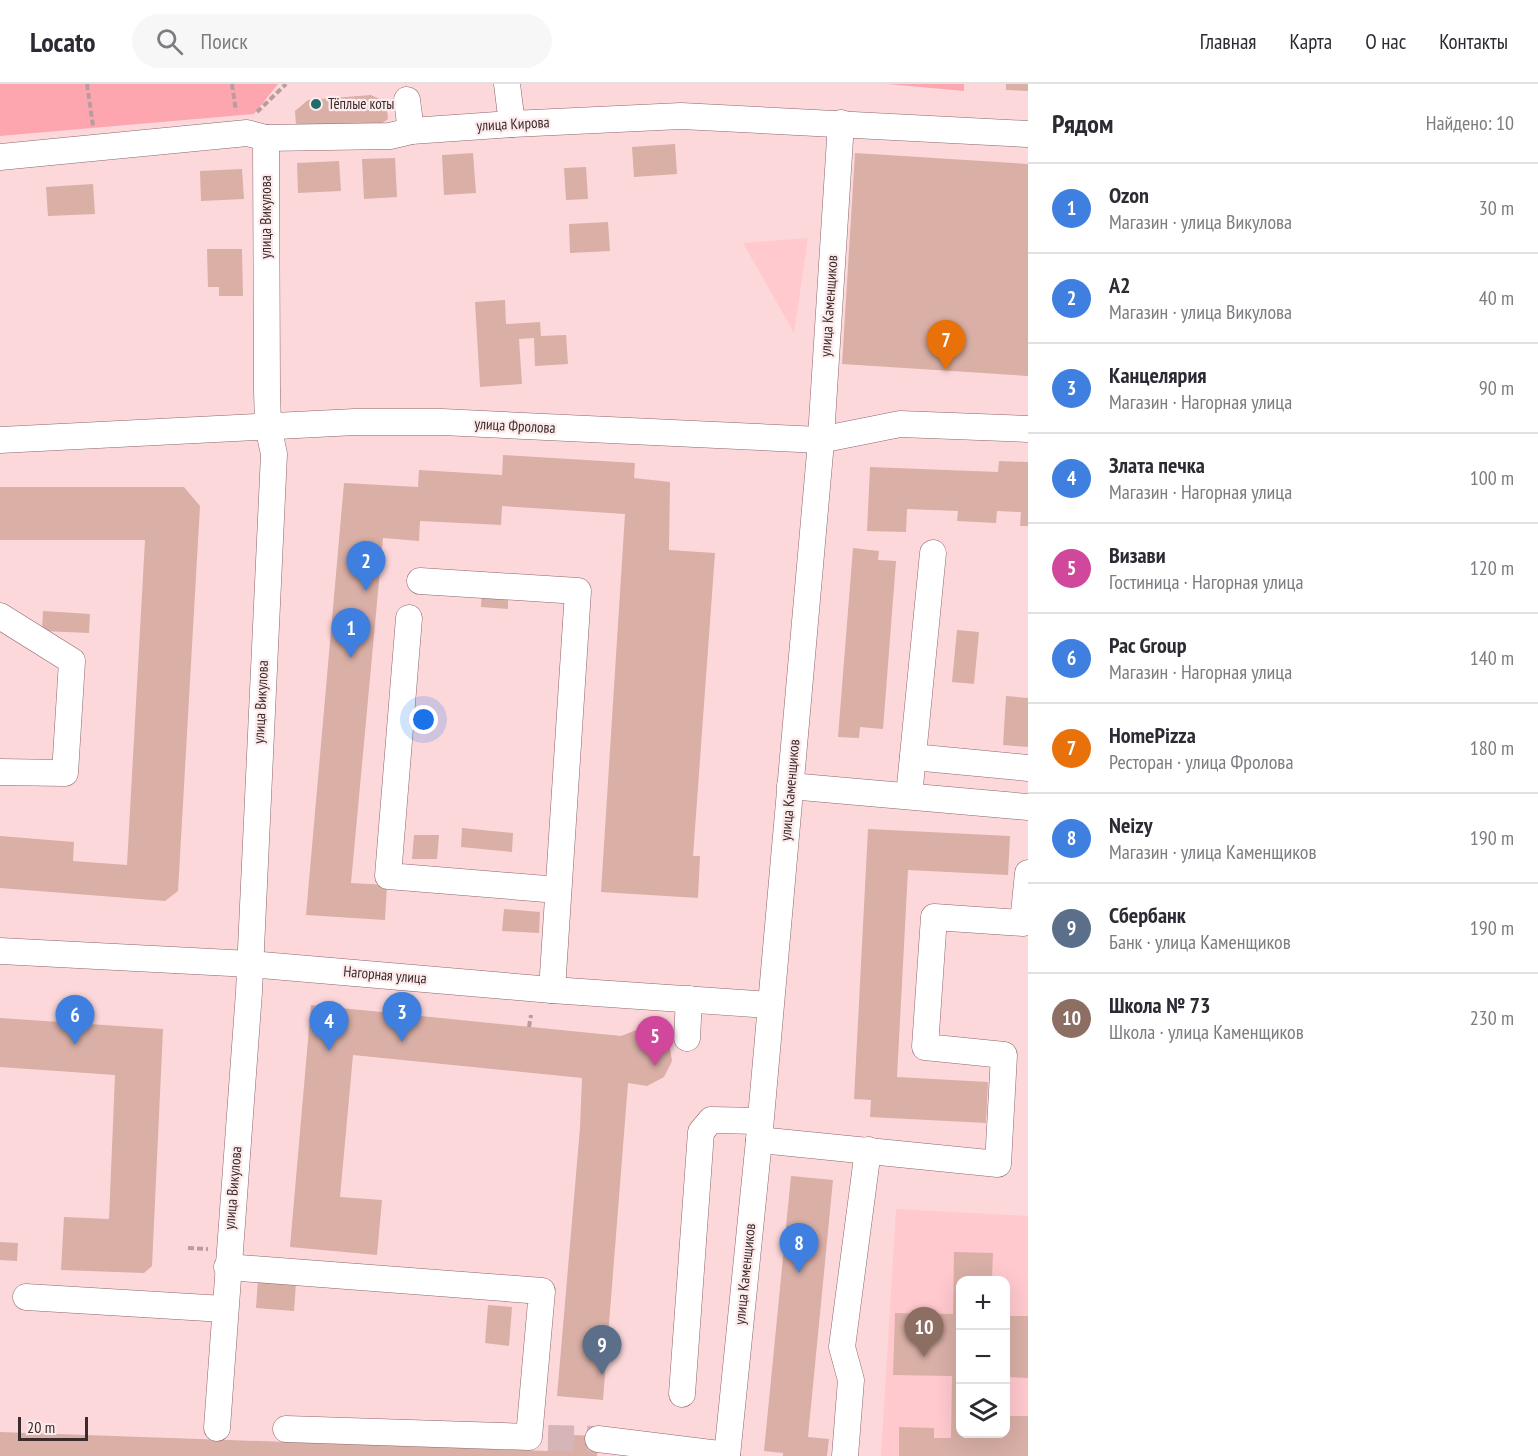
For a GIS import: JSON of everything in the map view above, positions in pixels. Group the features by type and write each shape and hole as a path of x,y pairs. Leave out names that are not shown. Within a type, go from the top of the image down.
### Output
{"street":[{"path":"507,84 512,124"},
{"path":"407,100 411,131"},
{"name":"улица Кирова","path":"0,157 246,133 266,138 390,136 411,131 512,124 681,116 1028,134"},
{"name":"улица Каменщиков","path":"727,1455 759,1130 820,440 841,123"},
{"name":"улица Викулова","path":"216,1428 250,964 274,454 268,426 266,138"},
{"name":"улица Фролова","path":"0,440 355,422 442,422 820,440 900,424 1028,429"},
{"path":"909,796 933,553"},
{"path":"420,581 578,591 552,990"},
{"path":"0,616 72,661 65,773 0,772"},
{"path":"409,618 388,876 558,890"},
{"path":"913,757 1028,768"},
{"path":"790,786 1028,807"},
{"path":"682,1394 702,1132 711,1120 868,1150 998,1164 1004,1055 925,1047 934,917 1023,922 1028,873"},
{"name":"Нагорная улица","path":"0,951 250,964 552,990 770,1005"},
{"path":"687,1038 689,999"},
{"path":"845,1456 851,1380 842,1347 868,1150"},
{"path":"227,1267 542,1291 539,1437 286,1429"},
{"path":"26,1297 224,1309"},
{"path":"598,1440 727,1455"}],"path":[{"path":"87,84 94,136"},
{"path":"232,84 236,114"},
{"path":"254,115 286,84"},
{"path":"530,1028 531,1015"}],"shaded area":[{"path":"0,84 278,84 254,114 0,136"},
{"path":"887,84 964,84 964,91"},
{"path":"808,238 794,333 743,243"},
{"path":"896,1209 1028,1216 1028,1456 881,1456"}],"building":[{"path":"1006,84 1028,84 1028,91 1006,90"},
{"path":"371,95 386,102 388,119 375,128 296,126 295,111 308,100"},
{"path":"675,144 677,174 634,177 632,147"},
{"path":"473,153 476,193 444,195 442,155"},
{"path":"855,153 1028,164 1028,376 842,364"},
{"path":"395,158 397,197 364,199 362,159"},
{"path":"339,161 341,191 298,193 297,163"},
{"path":"586,167 588,199 566,200 564,168"},
{"path":"242,169 244,199 201,201 200,171"},
{"path":"93,184 95,214 48,216 46,187"},
{"path":"608,222 610,251 570,253 569,224"},
{"path":"207,249 242,249 243,296 219,296 219,287 208,287"},
{"path":"505,300 506,324 540,322 541,336 566,335 568,364 535,366 534,338 519,339 522,384 480,387 475,302"},
{"path":"503,455 635,463 634,478 670,482 669,550 715,553 693,856 700,856 698,898 601,892 625,514 502,506 501,525 420,521 419,541 383,538 351,883 387,885 385,920 306,915 344,483 418,487 419,470 502,475"},
{"path":"999,461 1028,462 1028,526 1020,526 1021,512 997,511 996,523 957,521 958,511 907,509 906,532 867,531 870,467 998,472"},
{"path":"0,487 184,487 200,506 178,891 165,901 0,888 0,836 74,842 73,861 127,865 145,540 0,540"},
{"path":"853,548 879,551 878,560 896,561 883,729 860,727 859,738 838,737"},
{"path":"482,588 508,590 508,609 481,607"},
{"path":"43,611 90,614 89,633 42,631"},
{"path":"957,630 979,632 974,684 952,682"},
{"path":"1006,696 1028,698 1028,747 1003,745"},
{"path":"462,828 513,833 512,852 461,847"},
{"path":"868,829 1010,836 1008,875 908,870 897,1077 988,1082 986,1123 870,1117 871,1100 854,1099"},
{"path":"414,835 439,835 437,859 412,859"},
{"path":"504,909 540,912 539,933 502,931"},
{"path":"311,1005 621,1036 644,1027 659,1032 669,1043 672,1061 664,1077 647,1086 628,1083 603,1400 557,1396 580,1128 582,1078 353,1055 340,1197 382,1200 377,1255 290,1247"},
{"path":"0,1018 163,1029 152,1266 144,1273 61,1270 64,1217 109,1219 115,1075 0,1067"},
{"path":"791,1176 833,1180 808,1437 829,1439 827,1456 783,1456 783,1453 764,1451"},
{"path":"0,1242 18,1243 17,1261 0,1260"},
{"path":"954,1252 993,1253 992,1276 956,1276 956,1438 1010,1438 1010,1416 1028,1416 1028,1456 899,1456 899,1427 934,1428 934,1438 951,1438 952,1376 893,1375 895,1313 953,1314"},
{"path":"258,1279 296,1282 294,1311 256,1308"},
{"path":"488,1305 512,1307 509,1346 485,1343"},
{"path":"1010,1316 1028,1316 1028,1378 1010,1377"},
{"path":"0,1432 548,1451 548,1434 598,1436 597,1456 0,1456"}],"tunnel":[{"path":"548,1438 598,1439"}],"place":[{"name":"Тёплые коты","path":"316,104"},
{"name":"HomePizza","path":"946,370"},
{"name":"А2","path":"366,591"},
{"name":"Ozon","path":"351,658"},
{"name":"Канцелярия","path":"402,1042"},
{"name":"Pac Group","path":"75,1045"},
{"name":"Злата печка","path":"329,1051"},
{"name":"Визави","path":"655,1066"},
{"name":"Neizy","path":"799,1273"},
{"name":"Школа № 73","path":"924,1357"},
{"name":"Сбербанк","path":"602,1375"}]}
